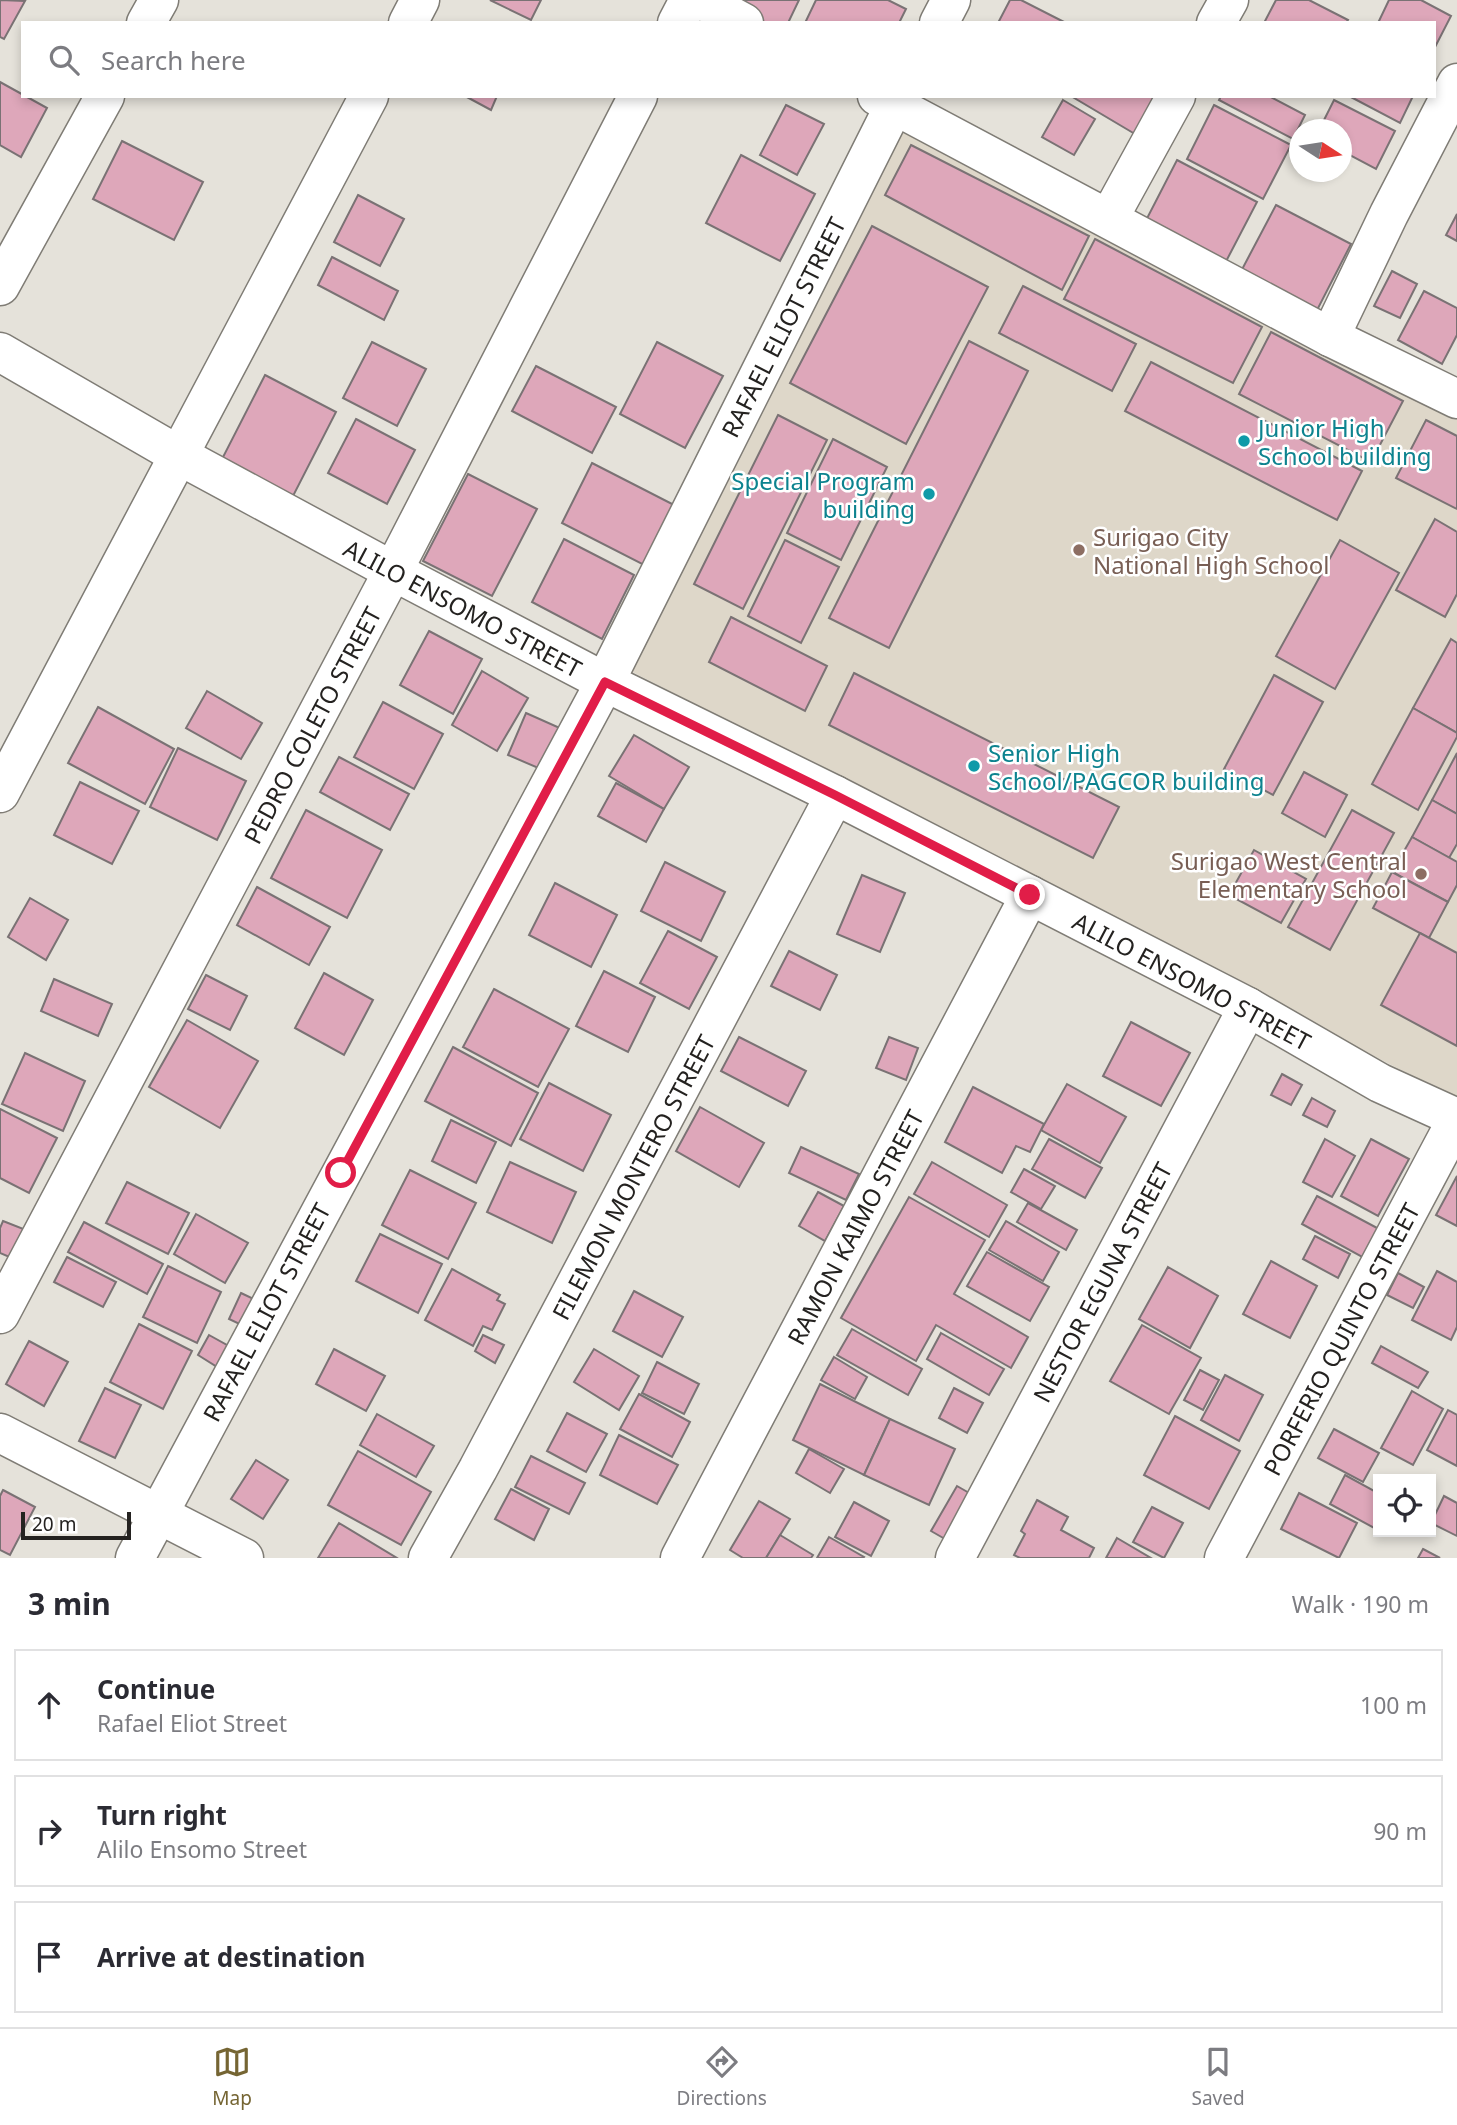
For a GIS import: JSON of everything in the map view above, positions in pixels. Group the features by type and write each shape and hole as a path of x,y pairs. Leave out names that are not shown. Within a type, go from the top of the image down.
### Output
{"street":[{"path":"147,21 159,0"},
{"path":"409,21 420,0"},
{"path":"678,21 689,0"},
{"path":"702,0 740,21"},
{"path":"940,21 951,0"},
{"path":"1217,21 1229,0"},
{"path":"1330,337 1389,214 1457,83"},
{"path":"0,286 104,98"},
{"path":"0,793 368,98"},
{"name":"PEDRO COLETO STREET","path":"0,1314 393,571 637,98"},
{"path":"1109,218 1175,98"},
{"path":"890,99 1330,337 1457,399"},
{"name":"RAFAEL ELIOT STREET","path":"135,1558 605,682 890,99"},
{"name":"ALILO ENSOMO STREET","path":"0,352 180,456 393,571 605,682 835,795 1248,1007 1380,1083 1457,1119"},
{"name":"FILEMON MONTERO STREET","path":"428,1558 478,1469 835,795"},
{"name":"RAMON KAIMO STREET","path":"680,1558 1030,895"},
{"name":"NESTOR EGUNA STREET","path":"955,1558 1248,1007"},
{"name":"PORFERIO QUINTO STREET","path":"1224,1558 1457,1119"},
{"path":"0,1433 244,1558"}],"shaded area":[{"name":"Surigao City National High School","path":"897,121 1457,417 1457,1099 625,668"}],"building":[{"path":"0,0 25,1 4,39 0,37"},
{"path":"490,0 541,0 531,20"},
{"path":"741,0 799,0 789,21 757,21"},
{"path":"816,0 888,0 906,9 900,21 806,21"},
{"path":"1010,0 1021,0 1062,21 999,21"},
{"path":"1276,0 1309,0 1348,20 1347,21 1265,21"},
{"path":"1389,0 1421,0 1451,16 1436,45 1436,21 1379,21"},
{"path":"0,82 21,94 21,98 29,98 47,108 21,157 0,145"},
{"path":"469,98 496,98 491,110"},
{"path":"1074,98 1156,98 1161,101 1140,137"},
{"path":"1220,98 1273,98 1305,115 1303,119 1289,119 1289,137 1219,100"},
{"path":"1353,98 1412,98 1400,123"},
{"path":"1063,100 1095,119 1074,155 1042,137"},
{"path":"1334,100 1395,131 1376,169 1352,156 1352,119 1324,119"},
{"path":"786,105 824,124 797,175 760,155"},
{"path":"1214,105 1289,144 1263,199 1187,159"},
{"path":"122,141 203,182 174,240 93,199"},
{"path":"911,145 1089,236 1062,290 885,195"},
{"path":"741,155 815,194 780,261 706,223"},
{"path":"1177,160 1257,202 1221,271 1141,230"},
{"path":"358,195 404,219 380,266 334,242"},
{"path":"1276,205 1351,244 1314,316 1238,277"},
{"path":"1457,214 1457,241 1446,235"},
{"path":"872,226 988,287 906,444 790,383"},
{"path":"1095,239 1262,327 1233,383 1064,299"},
{"path":"332,257 398,291 384,320 318,285"},
{"path":"1392,271 1417,284 1400,318 1374,306"},
{"path":"1023,286 1136,344 1112,391 999,333"},
{"path":"1424,291 1457,308 1457,335 1442,364 1398,340"},
{"path":"1271,332 1403,401 1371,462 1239,394"},
{"name":"Special Program building","path":"969,341 1028,371 889,648 829,618"},
{"path":"372,342 426,369 397,426 343,398"},
{"path":"657,342 723,376 685,448 620,414"},
{"name":"Junior High School building","path":"1151,362 1362,471 1337,520 1125,411"},
{"path":"536,366 616,407 592,453 512,411"},
{"path":"265,375 336,412 292,498 221,461"},
{"path":"778,415 827,440 743,609 694,584"},
{"path":"356,419 415,450 387,504 328,473"},
{"path":"1426,420 1457,436 1457,509 1396,478"},
{"path":"833,439 887,467 841,560 787,533"},
{"path":"592,463 678,507 648,567 562,523"},
{"path":"468,474 537,509 492,596 423,561"},
{"path":"1435,519 1457,532 1457,594 1445,617 1396,590"},
{"path":"564,539 634,575 602,639 532,602"},
{"path":"785,540 839,567 801,643 748,616"},
{"path":"1340,540 1399,573 1335,689 1276,656"},
{"path":"731,617 827,666 805,711 709,662"},
{"path":"429,631 482,659 453,714 400,685"},
{"path":"1451,639 1457,643 1457,733 1413,708"},
{"path":"482,671 528,698 497,751 452,725"},
{"name":"Senior High School/PAGCOR building","path":"854,673 1119,807 1093,858 829,725"},
{"path":"1274,675 1323,702 1273,795 1224,769"},
{"path":"207,691 262,723 241,759 186,728"},
{"path":"383,702 443,734 414,789 354,757"},
{"path":"98,707 174,749 145,804 68,763"},
{"path":"1413,708 1457,733 1418,810 1372,784"},
{"path":"526,713 562,729 543,770 508,755"},
{"path":"634,735 689,767 664,809 609,776"},
{"path":"178,748 246,781 217,840 150,807"},
{"path":"1457,753 1457,814 1432,800"},
{"path":"339,757 409,794 390,830 320,792"},
{"path":"1304,772 1347,795 1325,837 1282,813"},
{"path":"80,782 139,811 112,864 54,835"},
{"path":"616,783 664,809 646,842 598,816"},
{"path":"1432,800 1457,814 1457,844 1449,858 1412,837"},
{"path":"306,810 382,850 347,918 271,878"},
{"path":"1352,810 1394,833 1330,950 1288,927"},
{"path":"1412,837 1457,862 1457,885 1448,902 1392,872"},
{"path":"1254,850 1306,879 1281,923 1229,895"},
{"path":"665,862 725,892 701,941 641,911"},
{"path":"1392,872 1448,902 1429,938 1373,908"},
{"path":"862,875 905,893 880,952 837,934"},
{"path":"555,883 617,915 591,967 529,935"},
{"path":"257,887 330,927 309,965 237,925"},
{"path":"30,898 68,920 46,960 8,937"},
{"path":"668,931 717,957 689,1009 640,983"},
{"path":"1420,933 1457,953 1457,1046 1381,1005"},
{"path":"789,951 837,975 820,1010 771,986"},
{"path":"604,971 655,997 628,1052 576,1026"},
{"path":"324,973 373,1000 344,1055 295,1028"},
{"path":"206,975 247,996 230,1030 188,1009"},
{"path":"54,979 112,1004 98,1036 41,1011"},
{"path":"494,989 569,1029 538,1087 463,1047"},
{"path":"187,1020 258,1061 220,1128 149,1087"},
{"path":"1131,1022 1190,1053 1161,1106 1103,1076"},
{"path":"739,1037 806,1071 788,1106 721,1071"},
{"path":"889,1037 918,1048 906,1080 876,1068"},
{"path":"453,1047 538,1093 511,1146 425,1101"},
{"path":"25,1053 85,1081 63,1131 2,1104"},
{"path":"1282,1074 1302,1085 1291,1105 1271,1095"},
{"path":"549,1083 611,1115 583,1171 520,1139"},
{"path":"1067,1084 1126,1117 1100,1163 1041,1130"},
{"path":"973,1087 1044,1124 1030,1152 1016,1146 1002,1173 945,1142"},
{"path":"1312,1098 1335,1111 1327,1127 1303,1115"},
{"path":"700,1107 764,1143 739,1187 676,1151"},
{"path":"0,1109 57,1138 29,1193 0,1178"},
{"path":"451,1120 496,1142 476,1183 432,1161"},
{"path":"1049,1139 1102,1168 1085,1198 1032,1169"},
{"path":"1325,1139 1355,1156 1332,1197 1303,1182"},
{"path":"1371,1139 1409,1159 1378,1216 1341,1196"},
{"path":"801,1147 859,1174 846,1200 789,1173"},
{"path":"510,1162 576,1192 552,1243 487,1212"},
{"path":"932,1162 1007,1205 989,1237 914,1194"},
{"path":"1024,1169 1055,1186 1041,1209 1011,1192"},
{"path":"410,1170 476,1203 448,1259 382,1225"},
{"path":"1457,1176 1457,1226 1436,1215"},
{"path":"127,1182 189,1213 168,1254 106,1223"},
{"path":"818,1192 844,1206 825,1241 799,1226"},
{"path":"1317,1196 1379,1229 1364,1258 1302,1224"},
{"path":"909,1197 985,1240 954,1294 1028,1337 1011,1368 936,1325 916,1361 841,1318"},
{"path":"1028,1203 1077,1230 1066,1250 1017,1222"},
{"path":"196,1214 248,1243 225,1283 174,1254"},
{"path":"3,1221 26,1230 14,1259 0,1253 0,1228"},
{"path":"1006,1221 1059,1252 1043,1281 989,1250"},
{"path":"84,1222 163,1264 147,1294 68,1252"},
{"path":"380,1234 442,1264 418,1313 356,1281"},
{"path":"1315,1236 1350,1254 1338,1278 1303,1259"},
{"path":"987,1252 1049,1287 1030,1321 967,1286"},
{"path":"67,1257 116,1282 103,1307 54,1282"},
{"path":"1271,1261 1317,1286 1290,1338 1243,1314"},
{"path":"168,1266 221,1292 197,1343 143,1317"},
{"path":"1168,1267 1218,1296 1190,1348 1139,1319"},
{"path":"452,1269 500,1295 497,1300 505,1304 492,1330 483,1326 473,1346 425,1320"},
{"path":"1437,1271 1457,1282 1457,1327 1451,1340 1412,1320"},
{"path":"1398,1273 1424,1287 1413,1308 1387,1295"},
{"path":"634,1291 683,1317 662,1357 613,1331"},
{"path":"241,1293 262,1303 250,1329 229,1319"},
{"path":"139,1324 192,1351 163,1409 110,1382"},
{"path":"1142,1325 1201,1358 1169,1414 1110,1381"},
{"path":"852,1329 922,1369 908,1395 837,1355"},
{"path":"941,1333 1004,1369 989,1395 927,1359"},
{"path":"209,1335 234,1349 222,1370 198,1355"},
{"path":"483,1335 504,1345 495,1363 475,1351"},
{"path":"29,1341 68,1362 44,1406 6,1384"},
{"path":"1381,1346 1428,1372 1418,1388 1372,1363"},
{"path":"334,1349 385,1376 366,1411 316,1384"},
{"path":"594,1349 639,1376 619,1410 574,1382"},
{"path":"834,1357 867,1377 855,1399 821,1380"},
{"path":"657,1362 699,1384 684,1414 642,1393"},
{"path":"1200,1370 1219,1380 1203,1410 1184,1400"},
{"path":"1225,1375 1263,1395 1239,1441 1201,1420"},
{"path":"820,1384 890,1419 864,1475 793,1440"},
{"path":"105,1388 141,1405 115,1458 79,1441"},
{"path":"954,1388 983,1403 967,1433 939,1418"},
{"path":"1412,1391 1443,1409 1413,1465 1381,1448"},
{"path":"639,1394 690,1422 672,1457 620,1429"},
{"path":"1448,1410 1457,1415 1457,1466 1427,1450"},
{"path":"567,1413 607,1434 586,1472 547,1451"},
{"path":"377,1414 434,1446 416,1477 360,1445"},
{"path":"1175,1416 1240,1451 1209,1509 1144,1475"},
{"path":"890,1419 955,1449 929,1505 864,1475"},
{"path":"1334,1429 1379,1453 1363,1482 1318,1458"},
{"path":"619,1435 678,1465 657,1504 600,1475"},
{"path":"809,1449 844,1469 830,1493 796,1473"},
{"path":"358,1451 431,1492 401,1545 328,1505"},
{"path":"531,1456 585,1483 569,1514 515,1487"},
{"path":"256,1460 288,1480 263,1519 231,1499"},
{"path":"1345,1475 1373,1490 1373,1527 1330,1504"},
{"path":"957,1486 978,1498 952,1543 931,1531"},
{"path":"511,1489 549,1509 534,1540 495,1519"},
{"path":"3,1490 35,1507 10,1555 0,1550 0,1496"},
{"path":"1299,1493 1357,1523 1339,1558 1281,1529"},
{"path":"1444,1496 1457,1503 1457,1536 1436,1526 1436,1513"},
{"path":"1037,1500 1068,1517 1061,1530 1094,1548 1089,1558 1020,1558 1014,1555 1025,1534 1021,1531"},
{"path":"759,1501 790,1519 766,1558 743,1558 730,1550"},
{"path":"854,1502 889,1521 871,1556 835,1537"},
{"path":"1152,1507 1183,1523 1164,1558 1133,1542"},
{"path":"339,1523 397,1558 318,1558"},
{"path":"780,1535 813,1555 811,1558 766,1558"},
{"path":"829,1537 864,1557 817,1558"},
{"path":"1117,1538 1151,1558 1106,1558"},
{"path":"1423,1549 1440,1558 1418,1558"}],"place":[{"name":"Junior High School building","path":"1244,441"},
{"name":"Special Program building","path":"929,494"},
{"name":"Surigao City National High School","path":"1079,550"},
{"name":"Senior High School/PAGCOR building","path":"974,766"},
{"name":"Surigao West Central Elementary School","path":"1421,874"}],"route":[{"path":"341,1173 605,682 1030,895"}]}
